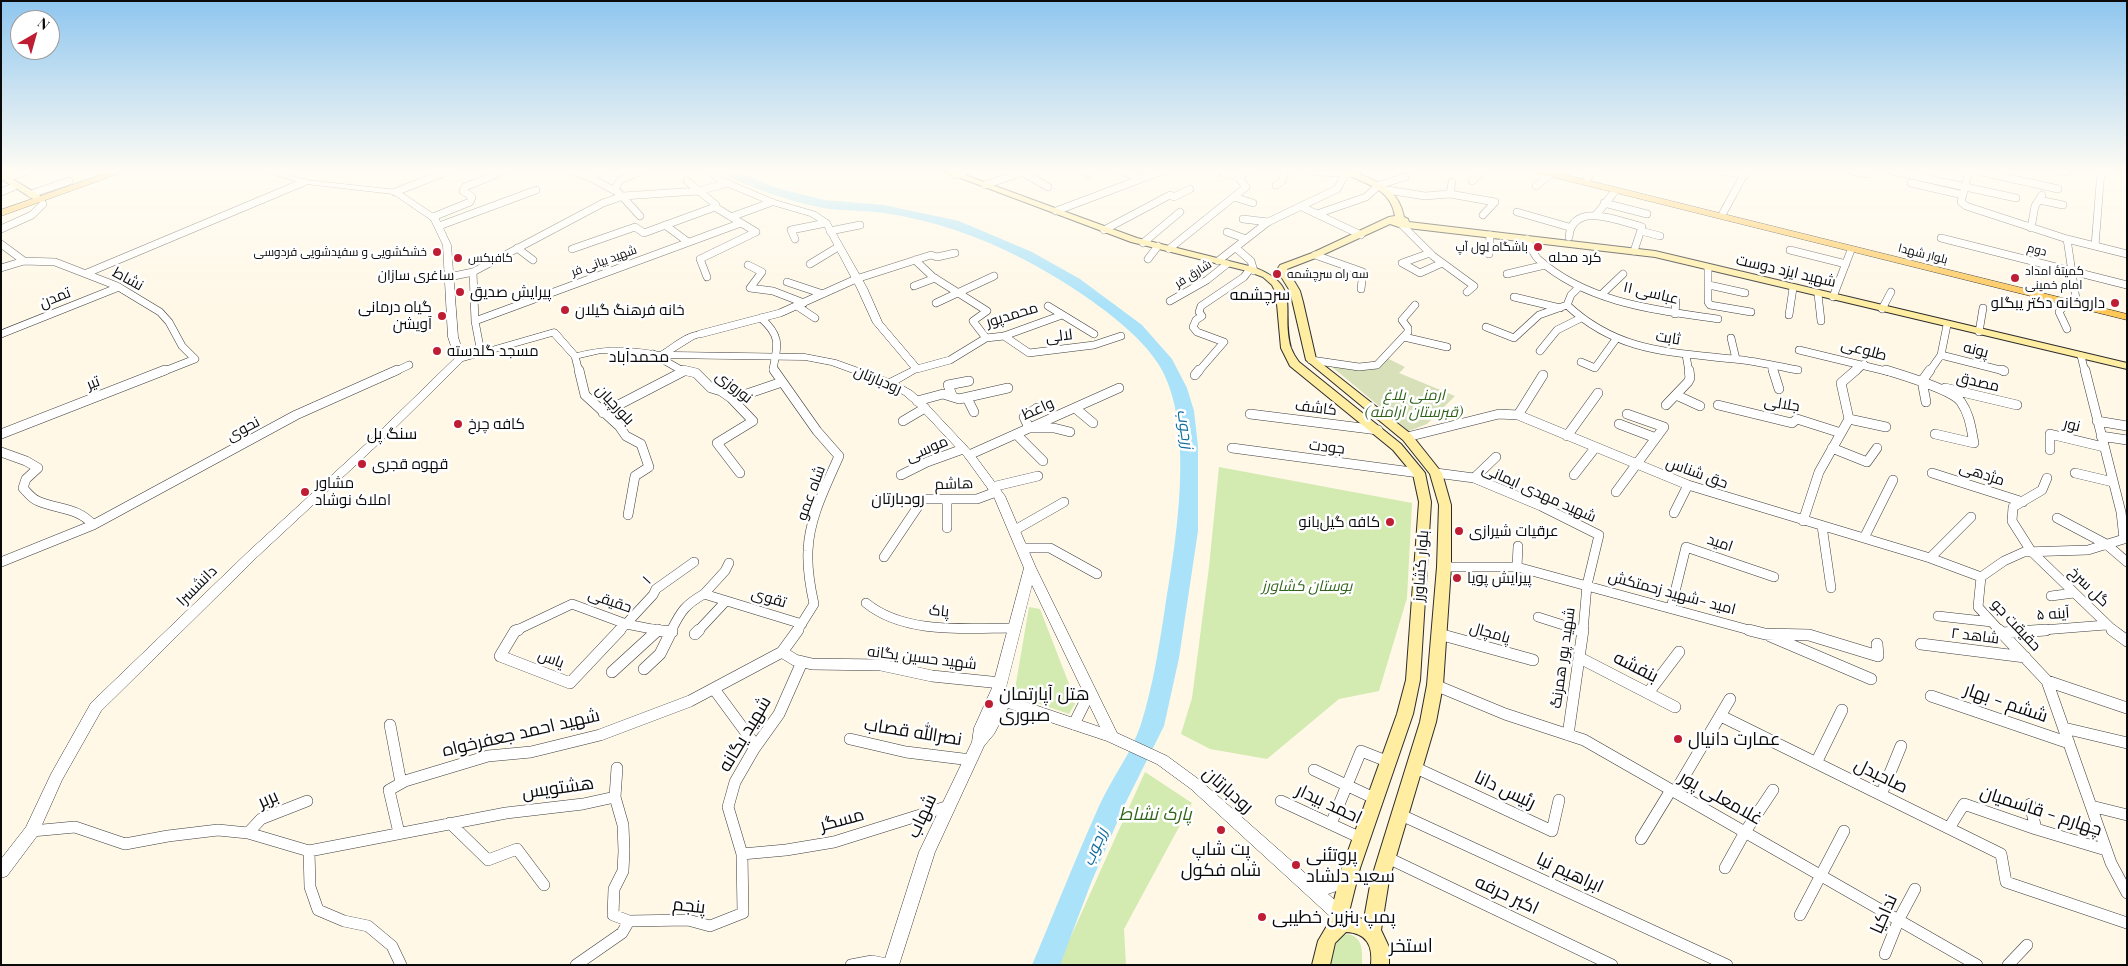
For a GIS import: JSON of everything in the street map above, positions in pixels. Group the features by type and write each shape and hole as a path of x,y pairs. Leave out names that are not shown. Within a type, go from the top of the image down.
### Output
{"main road":[{"path":"1069,216 1104,230 1143,242 1256,271"},
{"path":"1399,216 1399,221"},
{"name":"بلوار شهدا","path":"1715,216 1851,250 2020,288 2127,317"},
{"name":"بلوار شهدا","path":"1735,216 1989,281"},
{"name":"شهید ایزد دوست","path":"1256,271 1283,268 1377,228 1399,221 1490,235 1634,251 2127,366"},
{"path":"1283,268 1293,288 1301,311 1306,348 1311,360"},
{"name":"بلوار کشاورز","path":"1256,271 1273,280 1282,294 1286,348 1294,364 1397,446 1419,473 1425,502 1413,680 1405,714 1350,872 1338,921 1325,944 1321,965"},
{"name":"بلوار شهدا","path":"2071,301 2127,311"},
{"name":"بلوار کشاورز","path":"1311,360 1408,437 1436,473 1445,505 1444,567 1435,685 1428,722 1380,880 1371,933"},
{"path":"1425,502 1445,505"},
{"path":"1338,921 1344,924 1354,924 1371,933 1378,941 1381,950 1380,965"}],"street":[{"path":"1,229 30,216"},
{"path":"87,274 224,216"},
{"path":"439,226 466,216"},
{"path":"449,277 473,272 577,216"},
{"path":"572,249 635,226 644,233 690,216"},
{"path":"707,277 700,259 756,232 728,216"},
{"path":"731,218 736,216"},
{"path":"815,216 828,227 878,323 916,369"},
{"path":"1104,230 1130,216"},
{"path":"1143,242 1175,216"},
{"path":"1169,249 1210,216"},
{"name":"شارق فر","path":"1170,301 1208,280 1222,262 1246,239 1268,222 1281,216"},
{"path":"1321,216 1361,235"},
{"path":"1534,216 1571,225 1587,216"},
{"path":"1550,216 1571,225"},
{"path":"1600,216 1642,227 1634,251"},
{"path":"1996,216 2067,239 2127,254"},
{"path":"2031,228 2033,216"},
{"path":"2095,246 2097,216"},
{"path":"433,217 447,245 453,338 460,359 554,332 576,356"},
{"path":"1243,219 1268,222"},
{"path":"1399,221 1430,253 1474,286 1467,292"},
{"name":"شهید بیانی فر","path":"475,321 741,223"},
{"path":"665,225 688,242"},
{"path":"795,239 791,230 860,225"},
{"path":"1569,237 1571,225"},
{"path":"1640,231 1660,236"},
{"path":"1227,232 1246,239"},
{"path":"1489,254 1490,235"},
{"name":"دوم","path":"1941,238 2127,285"},
{"name":"عباسی ۱۱","path":"1527,239 1536,258 1579,287 1642,308 1718,319"},
{"path":"2067,239 2072,271 2071,301 2062,306 2059,312 2068,329"},
{"path":"1,244 24,261"},
{"path":"1148,259 1158,246"},
{"path":"810,264 838,247"},
{"path":"517,248 534,260"},
{"path":"1195,375 1224,342 1197,332 1193,327 1196,320 1202,316 1199,312 1201,306 1256,271 1251,261 1236,248"},
{"path":"1790,250 1846,264"},
{"path":"1833,297 1851,250"},
{"path":"657,355 691,337 761,318 801,304 856,279 931,255 936,257 955,252"},
{"path":"1430,253 1402,263 1420,273 1442,263"},
{"path":"1315,255 1362,272 1361,289"},
{"path":"915,260 934,278 988,311 973,321 986,338"},
{"name":"نشاط","path":"1,268 24,261 55,262 119,288 160,312 169,322 182,346 195,359"},
{"path":"748,265 762,272 750,288 773,291 801,304 815,318"},
{"path":"1507,274 1545,265"},
{"path":"1708,268 1708,302 1710,305 1751,312"},
{"path":"473,272 475,321 481,353"},
{"path":"1601,295 1623,274"},
{"path":"936,303 994,276"},
{"path":"914,286 934,278"},
{"path":"787,282 823,294"},
{"path":"1709,285 1745,293"},
{"path":"1486,327 1514,338 1539,314 1564,306 1579,287"},
{"name":"تمدن","path":"1,334 119,288"},
{"path":"1789,315 1793,288"},
{"path":"1882,309 1891,292"},
{"path":"1818,294 1821,321"},
{"path":"1514,297 1564,306"},
{"path":"1675,314 1676,298"},
{"path":"1311,360 1359,367 1372,367 1380,363 1404,337 1408,328 1402,320 1415,305"},
{"path":"1048,306 1094,334"},
{"name":"ثابت","path":"1564,306 1580,318 1616,339 1653,351 1736,359 1798,370"},
{"path":"1979,332 1983,308"},
{"name":"محمدپور","path":"890,383 916,369 950,360 986,338 1004,336 1062,314"},
{"name":"شاه عمو","path":"761,318 775,330 778,338 773,369 817,431 839,456 820,502 808,544 808,578 814,604 782,652"},
{"path":"1540,351 1557,330 1580,318"},
{"path":"1926,402 1922,381 1941,355 1947,325"},
{"name":"لالی","path":"1004,336 1029,353 1094,345 1121,336"},
{"path":"1404,337 1447,347"},
{"path":"1732,338 1736,359"},
{"path":"1581,362 1595,368 1616,339"},
{"name":"رودبارتان","path":"576,356 602,350 627,350 657,355 806,357 833,362 890,383 917,401 966,452 994,489 1112,737"},
{"name":"طلوعی","path":"1799,350 1864,364 1932,385"},
{"name":"نوروزی","path":"657,355 684,370 696,373 711,388 721,391 732,400 753,420 717,443 740,472"},
{"path":"1666,405 1690,378 1686,355"},
{"name":"پونه","path":"1941,355 2004,371"},
{"name":"بلورچیان","path":"576,356 585,396 619,426 626,436 640,444 649,467 635,476 628,515"},
{"path":"1980,577 2006,559 2022,552 2088,550 2126,539 2122,504 2113,482 2081,356"},
{"name":"تیر","path":"1,434 195,359"},
{"name":"دانشسرا","path":"1,871 32,831 56,778 96,707 253,554 383,434 460,359"},
{"path":"1803,520 1819,472 1848,419 1841,383 1864,364"},
{"name":"نحوی","path":"1,562 93,525 296,416 409,365"},
{"path":"1771,365 1779,389"},
{"path":"603,413 684,370"},
{"path":"1518,415 1543,375"},
{"path":"968,381 948,385 952,394 959,399 1008,388"},
{"path":"732,400 782,382"},
{"path":"1932,385 1960,400 1969,416 1974,443 1935,434"},
{"name":"مصدق","path":"1932,385 2017,405"},
{"name":"واعظ","path":"966,452 1016,434 1119,388"},
{"path":"1567,436 1598,392"},
{"path":"917,401 935,394 952,394"},
{"path":"1676,395 1700,406"},
{"path":"967,398 974,412"},
{"name":"جلالی","path":"1718,405 1792,423 1797,419 1841,433"},
{"path":"903,421 925,408"},
{"path":"1037,408 1024,417 1029,428 1054,428 1070,432"},
{"path":"1075,408 1093,423"},
{"name":"کاشف","path":"1250,414 1378,430"},
{"name":"حق شناس","path":"1408,437 1499,414 1518,415 1688,486 1930,558 1980,577"},
{"path":"1616,492 1664,427 1627,414"},
{"path":"1848,419 1886,427"},
{"path":"2097,421 2127,426"},
{"path":"1619,424 1656,438"},
{"path":"1016,434 1042,462"},
{"name":"نور","path":"2050,450 2050,434 2104,447"},
{"path":"2101,436 2127,440"},
{"name":"جودت","path":"1232,448 1419,473"},
{"path":"1574,475 1595,448"},
{"path":"1832,448 1867,462 1877,448"},
{"path":"1,452 26,461 38,468 26,479 23,488 36,500 87,516 93,525"},
{"name":"موسی","path":"901,475 928,462 966,452"},
{"path":"1474,478 1496,457"},
{"name":"شهید مهدی ایمانی","path":"1436,473 1474,478 1566,518 1599,535"},
{"name":"مژدهی","path":"1932,473 2023,502"},
{"path":"2075,473 2113,482"},
{"name":"هاشم","path":"884,557 923,499 978,499 994,489 1038,476"},
{"name":"مژدهی","path":"2031,551 2012,521 2013,508 2042,490 2047,478"},
{"path":"1864,538 1893,480"},
{"path":"1674,513 1688,486"},
{"path":"947,499 947,528"},
{"path":"1015,530 1064,502"},
{"path":"1930,558 1971,517"},
{"path":"2057,518 2106,544 2127,562"},
{"path":"1822,526 1831,588"},
{"name":"شهید پور همرنگ","path":"1568,735 1580,658 1587,586 1599,535"},
{"path":"1517,567 1518,546"},
{"name":"امید","path":"1671,608 1686,547 1774,577"},
{"path":"1022,548 1050,548 1097,574"},
{"name":"گل سرخ","path":"2031,551 2106,625 2126,640"},
{"name":"۱","path":"625,622 653,595 656,589 694,562"},
{"path":"644,669 660,654 681,611 687,604 704,594 726,571 729,563"},
{"name":"امید -شهید زحمتکش","path":"1444,567 1517,567 1765,634 1808,635 1878,656 1877,644"},
{"path":"1002,691 1030,568"},
{"name":"حقیقت جو","path":"1980,577 1978,607 2047,681 2106,850 2127,893"},
{"path":"2051,596 2074,593"},
{"name":"تقوی","path":"704,594 802,624"},
{"path":"1021,603 1037,599 1048,604"},
{"path":"695,634 726,601"},
{"name":"پاک","path":"866,603 870,609 891,618 916,624 961,628 1015,628"},
{"name":"حقیقی","path":"515,631 572,604 642,628 672,632"},
{"path":"1938,616 1992,622"},
{"path":"1538,617 1582,631"},
{"name":"یاس","path":"515,631 500,656 570,683 625,622"},
{"name":"آینه ۵","path":"2002,633 2106,625"},
{"path":"612,672 658,630"},
{"name":"پامچال","path":"1439,634 1533,660"},
{"path":"1765,634 1872,679"},
{"name":"شاهد ۲","path":"1921,644 2025,657"},
{"name":"شهید حسین یگانه","path":"782,652 795,660 812,664 881,665 932,676 956,677 1002,691"},
{"name":"شهید احمد جعفرخواه","path":"401,783 443,768 488,756 531,752 600,735 690,700 751,670 782,652"},
{"path":"1648,693 1679,652"},
{"name":"بنفشه","path":"1580,658 1675,707"},
{"name":"شهید یگانه","path":"742,854 728,808 735,782 756,746 779,714 802,662"},
{"path":"2047,681 2127,708"},
{"name":"غلامعلی پور","path":"1435,685 1505,714 1584,740 1977,965"},
{"path":"714,688 756,746"},
{"name":"رودبارتان","path":"1002,691 1074,724 1112,737 1162,760 1196,785 1307,886 1338,921"},
{"name":"شهاب","path":"891,965 927,852 979,742 989,730 1002,691"},
{"path":"1074,724 1090,692"},
{"name":"ششم - بهار","path":"1931,696 2069,743"},
{"path":"1641,839 1730,699"},
{"path":"1816,763 1842,710"},
{"name":"صاحبدل","path":"1720,716 2001,854 2006,882 2127,923"},
{"path":"390,725 401,783 389,790 399,833"},
{"path":"2064,728 2127,743"},
{"name":"نصرالله قصاب","path":"850,740 906,752 971,760"},
{"path":"1881,795 1901,746"},
{"path":"1332,824 1361,751 1389,762"},
{"name":"رئیس دانا","path":"1414,767 1552,832 1559,800"},
{"path":"615,797 618,768"},
{"path":"1314,770 1376,799"},
{"path":"1725,868 1745,832 1773,790"},
{"name":"هشتویس","path":"308,851 506,813 583,804 615,797 623,825 624,851 623,871 614,889 613,915 629,921"},
{"name":"احمد بیدار","path":"1281,801 1362,839"},
{"name":"بربر","path":"248,832 261,819 307,802"},
{"name":"چهارم - قاسمیان","path":"1949,828 1964,804 2036,829 2106,850"},
{"path":"2030,804 2036,829"},
{"name":"مسگر","path":"742,854 786,850 834,842 948,806"},
{"path":"2091,806 2127,815"},
{"name":"ابراهیم نیا","path":"1399,814 1727,965"},
{"path":"450,823 488,860 517,849 544,885"},
{"path":"32,831 75,827 125,844 168,836 218,830 248,832 308,851 310,887 318,910 344,921 368,926 392,946 400,965"},
{"path":"1800,915 1844,831"},
{"name":"پنجم","path":"629,921 688,920 710,926 743,913 742,854"},
{"name":"اکبر حرفه","path":"1386,857 1612,965"},
{"path":"1307,886 1325,889 1340,883 1350,872"},
{"name":"نداکیا","path":"1885,954 1899,919 1915,889"},
{"path":"576,965 622,933 629,921"},
{"path":"2008,965 2027,945"},
{"path":"851,965 872,961 891,965"}],"green space":[{"name":"ارمنی بلاغ (قبرستان ارامنه)","path":"1387,358 1405,367 1399,373 1455,396 1427,424 1409,431 1331,366 1359,368"},
{"name":"بوستان کشاورز","path":"1219,467 1412,503 1407,598 1379,691 1339,699 1267,759 1210,749 1181,734 1192,698 1209,567"},
{"path":"1029,607 1040,609 1076,702 1069,714 1014,695"},
{"name":"پارک نشاط","path":"1145,772 1192,803 1124,929 1126,965 1058,965"},
{"path":"1347,934 1357,938 1361,945 1362,965 1331,965 1337,942"}],"waterway":[{"name":"زرجوب","path":"917,216 954,224 1027,255 1075,282 1136,328 1166,362 1179,388 1185,411 1189,446 1188,531 1168,658 1152,726 1113,803 1078,883 1046,965"}],"place":[{"name":"باشگاه لِوِل آپ","path":"1538,247"},
{"name":"خشکشویی و سفیدشویی فردوسی","path":"437,252"},
{"name":"کافبکس","path":"458,258"},
{"name":"سه راه سرچشمه","path":"1277,274"},
{"name":"کمیتهٔ امداد امام خمینی","path":"2015,278"},
{"name":"پیرایش صدیق","path":"460,292"},
{"name":"داروخانه دکتر یبگلو","path":"2115,303"},
{"name":"خانه فرهنگ گیلان","path":"565,310"},
{"name":"گیاه درمانی آویشن","path":"442,316"},
{"name":"مسجد گلدسته","path":"437,351"},
{"name":"کافه چرخ","path":"458,424"},
{"name":"قهوه قجری","path":"362,464"},
{"name":"مشاور املاک نوشاد","path":"305,492"},
{"name":"کافه گیل‌بانو","path":"1390,522"},
{"name":"عرقیات شیرازی","path":"1459,531"},
{"name":"پیرایش پویا","path":"1457,578"},
{"name":"هتل آپارتمان صبوری","path":"989,704"},
{"name":"عمارت دانیال","path":"1678,739"},
{"name":"پت شاپ شاه فکول","path":"1221,830"},
{"name":"پروتئنی سعید دلشاد","path":"1296,865"},
{"name":"پمپ بنزین خطیبی","path":"1262,917"}],"district":[{"name":"کرد محله","path":"1575,258"},
{"name":"ساغری سازان","path":"416,276"},
{"name":"سرچشمه","path":"1260,295"},
{"name":"محمدآباد","path":"639,357"},
{"name":"سنگ پل","path":"392,434"},
{"name":"رودبارتان","path":"898,499"},
{"name":"استخر","path":"1411,946"}]}
